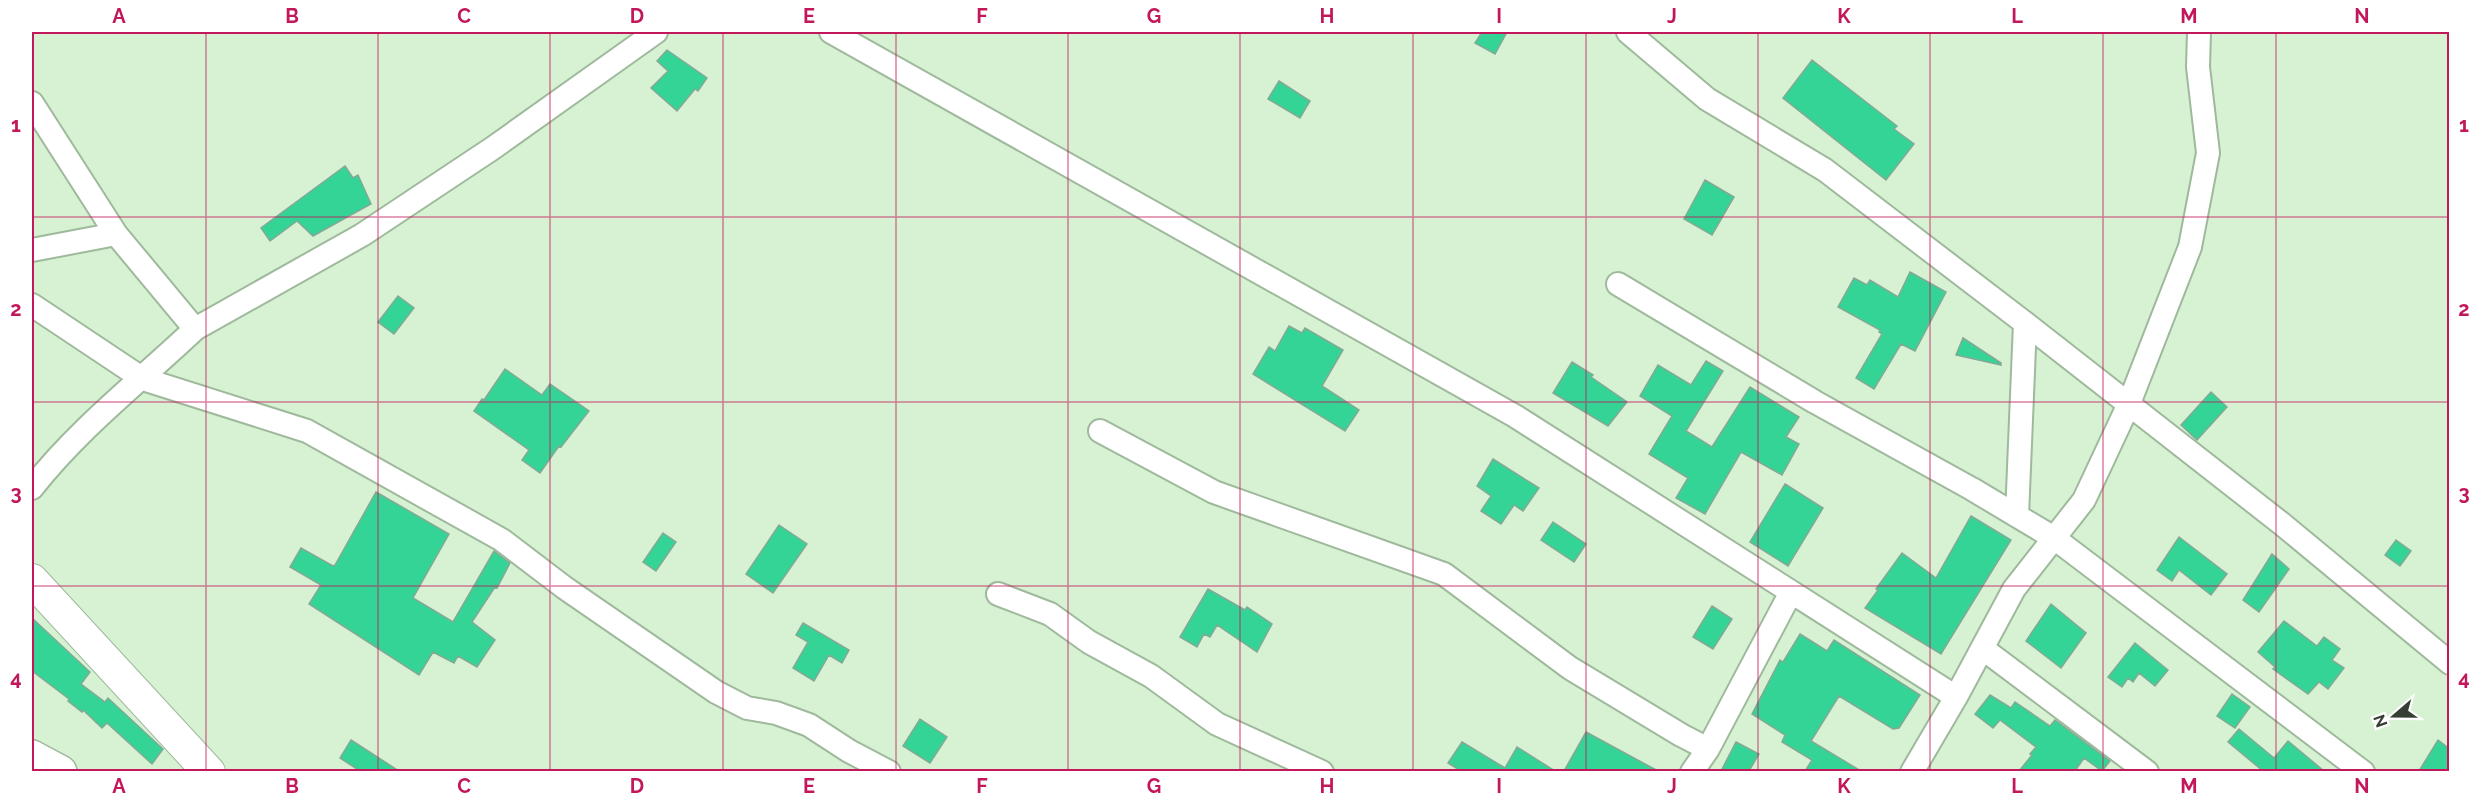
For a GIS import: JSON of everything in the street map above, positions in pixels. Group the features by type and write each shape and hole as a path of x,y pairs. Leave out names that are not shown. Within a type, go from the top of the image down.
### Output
{"highway":[{"path":"32,757 60,771"}],"street":[{"path":"32,488 82,430 142,379 195,329 362,235 493,148 656,32"},
{"path":"831,32 1515,416 1956,697"},
{"path":"1628,32 1707,99 1825,170 2025,323 2128,406 2282,524 2450,663"},
{"path":"1921,768 2014,589 2084,500 2128,406 2190,247 2208,153 2198,67 2199,32"},
{"path":"32,103 116,234 195,329"},
{"path":"32,250 116,234"},
{"path":"1618,284 1815,402 1972,489 2054,538 2363,771"},
{"path":"32,305 142,379 307,431 502,540 565,588 716,692 747,708 776,713 809,725 849,751 889,771"},
{"path":"2017,516 2025,323"},
{"path":"1100,432 1214,492 1444,574 1570,669 1708,749"},
{"path":"32,580 209,771"},
{"path":"1692,771 1708,749 1791,592"},
{"path":"998,594 1050,614 1089,642 1151,676 1217,724 1322,771"},
{"path":"1982,648 2147,771"}],"building":[{"path":"1482,32 1507,32 1495,54 1475,43"},
{"path":"667,50 707,78 698,91 695,89 677,111 651,88 668,71 657,61"},
{"path":"1812,60 1897,126 1894,129 1914,144 1886,180 1783,98"},
{"path":"1279,81 1310,101 1300,118 1268,99"},
{"path":"345,166 353,178 358,175 371,204 313,236 297,221 270,241 261,228"},
{"path":"1705,180 1734,197 1712,235 1684,219"},
{"path":"1910,272 1946,292 1915,351 1901,344 1874,389 1856,378 1882,334 1880,330 1838,307 1854,278 1867,285 1870,280 1898,297"},
{"path":"398,296 414,308 394,334 378,322"},
{"path":"1289,326 1302,333 1305,328 1343,350 1322,386 1359,410 1345,431 1253,374 1269,347 1275,351"},
{"path":"1963,338 2001,363 2001,365 1956,355"},
{"path":"1706,361 1723,371 1686,431 1712,447 1750,387 1799,417 1786,437 1799,444 1782,475 1741,452 1705,514 1676,498 1688,478 1649,454 1672,416 1640,396 1658,365 1691,385"},
{"path":"1572,362 1593,375 1591,377 1627,402 1608,426 1553,393"},
{"path":"505,369 542,395 550,384 589,411 561,447 559,446 540,473 522,460 529,450 474,411"},
{"path":"2211,392 2227,407 2197,440 2181,425"},
{"path":"1493,459 1539,488 1523,511 1514,505 1501,524 1481,511 1491,496 1477,486"},
{"path":"1785,484 1823,508 1788,566 1750,542"},
{"path":"376,492 449,534 413,598 453,622 494,551 510,563 497,588 495,587 472,622 495,640 477,667 458,656 454,663 433,652 419,675 309,604 321,585 290,567 301,548 335,565"},
{"path":"1971,516 2011,540 1941,654 1865,608 1902,553 1936,578"},
{"path":"1553,522 1586,544 1574,562 1541,540"},
{"path":"779,525 807,544 773,593 746,574"},
{"path":"663,533 676,542 656,571 643,562"},
{"path":"2179,537 2227,574 2211,595 2179,570 2172,581 2157,570"},
{"path":"2396,540 2411,551 2400,566 2385,555"},
{"path":"2272,554 2289,569 2259,612 2243,600"},
{"path":"1208,589 1245,610 1247,607 1272,624 1257,652 1217,625 1210,637 1204,634 1197,647 1180,637"},
{"path":"2051,604 2086,633 2061,668 2026,641"},
{"path":"1712,606 1732,619 1713,649 1693,637"},
{"path":"32,618 90,672 81,684 105,702 108,698 163,749 152,764 107,723 102,728 83,710 82,712 68,701 69,699 32,671"},
{"path":"2284,621 2317,646 2324,637 2340,649 2332,660 2344,668 2328,689 2319,682 2308,694 2273,669 2275,667 2258,652"},
{"path":"803,623 849,650 842,663 829,655 814,681 793,668 808,642 796,635"},
{"path":"1800,634 1827,651 1834,640 1920,695 1899,728 1893,729 1839,696 1811,741 1861,771 1805,771 1812,760 1782,742 1785,735 1752,714 1780,660 1783,662"},
{"path":"2135,643 2168,670 2155,686 2139,673 2133,682 2128,678 2122,687 2108,677"},
{"path":"2232,694 2250,707 2235,728 2217,716"},
{"path":"1990,695 2011,708 2015,702 2050,726 2055,720 2110,761 2102,771 2084,758 2075,771 2019,771 2036,747 2000,720 1993,728 1975,714"},
{"path":"920,719 947,737 930,763 903,746"},
{"path":"2239,729 2274,758 2288,741 2324,771 2263,771 2228,742"},
{"path":"1586,732 1658,771 1564,771"},
{"path":"351,740 399,771 360,771 340,758"},
{"path":"2438,740 2450,749 2450,771 2419,771"},
{"path":"1462,742 1505,768 1517,747 1555,771 1461,771 1448,763"},
{"path":"1736,742 1759,754 1749,771 1721,771"}]}
